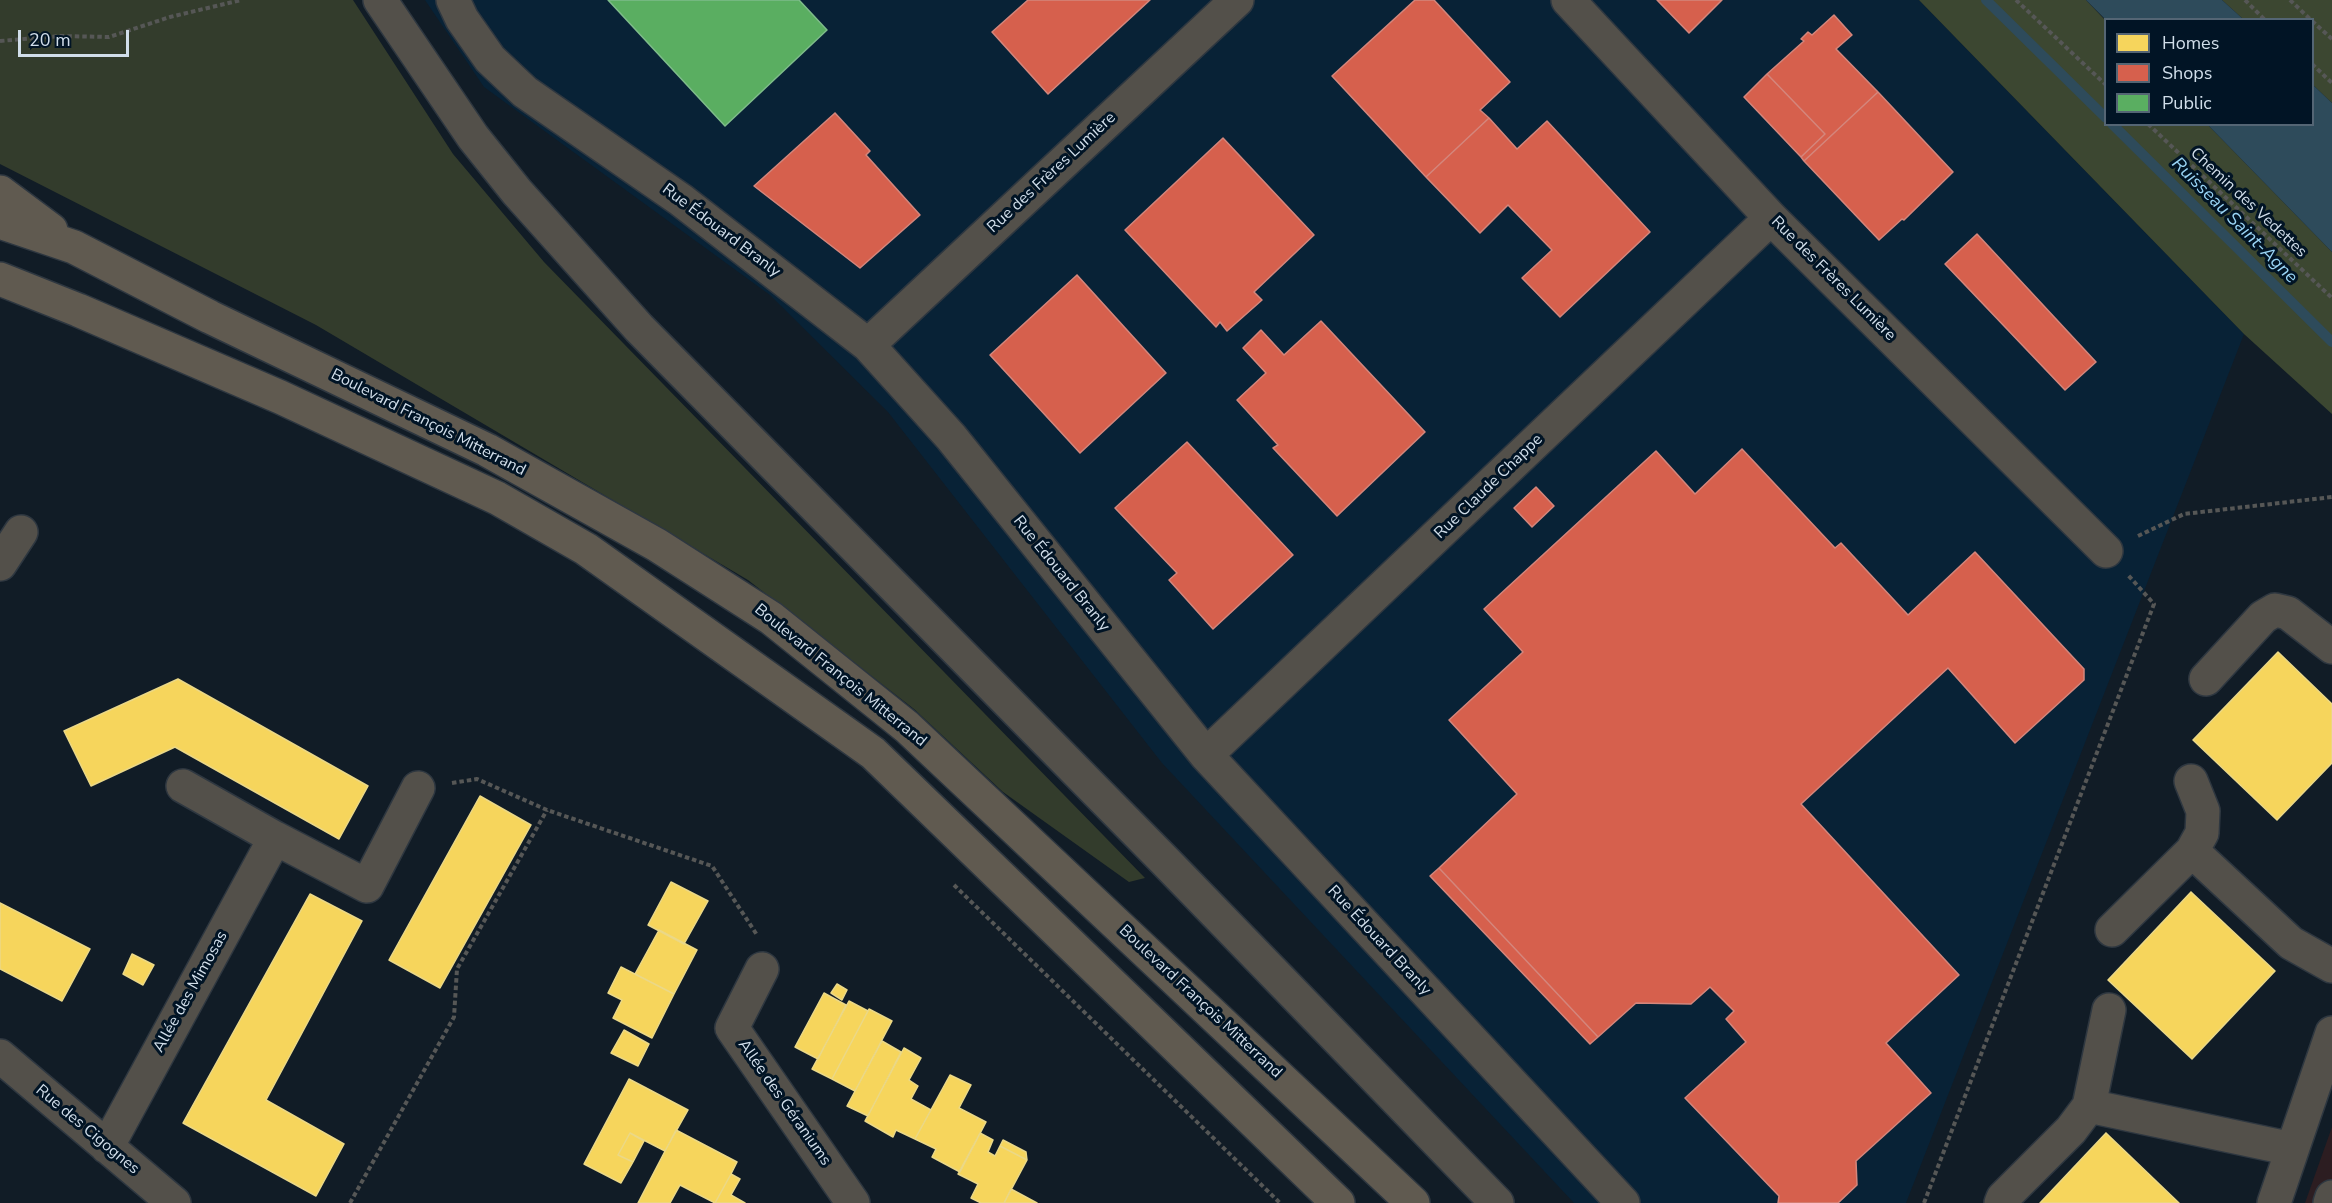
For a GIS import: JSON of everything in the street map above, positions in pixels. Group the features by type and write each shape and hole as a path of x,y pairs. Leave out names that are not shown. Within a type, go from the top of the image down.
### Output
{"main road":[{"path":"0,192 74,248"},
{"name":"Boulevard François Mitterrand","path":"0,222 74,248 210,317 487,450 657,545 771,618 907,727 1413,1203"},
{"path":"0,279 78,309 280,397 497,498 586,549 873,753 1338,1203"}],"street":[{"path":"380,0 480,146 517,192 639,328 1173,869 1497,1203"},
{"name":"Rue Édouard Branly","path":"453,0 462,19 490,59 525,92 681,200 868,345 951,437 1206,755 1623,1203"},
{"name":"Rue des Frères Lumière","path":"868,345 1237,0"},
{"name":"Rue des Frères Lumière","path":"1568,0 1771,218 2106,551"},
{"name":"Rue Claude Chappe","path":"1206,755 1771,218"},
{"path":"0,564 21,532"},
{"path":"2206,679 2262,617 2275,610 2288,613 2332,647"},
{"path":"2112,930 2192,851 2202,833 2203,811 2191,781"},
{"path":"183,786 367,886 418,788"},
{"name":"Allée des Mimosas","path":"107,1147 275,838"},
{"path":"2192,851 2291,942 2332,966"},
{"name":"Allée des Géraniums","path":"762,969 732,1028 853,1203"},
{"path":"2001,1203 2003,1198 2071,1130 2089,1106 2109,1010"},
{"path":"2274,1203 2332,1032"},
{"name":"Rue des Cigognes","path":"0,1056 174,1203"},
{"path":"2089,1106 2292,1149"},
{"path":"2330,1203 2332,1197"}],"path":[{"path":"0,41 60,36 109,37 170,17 241,0"},
{"path":"2016,0 2104,83"},
{"path":"2245,0 2263,18"},
{"path":"2290,0 2310,18"},
{"path":"2314,22 2332,39"},
{"path":"2314,65 2332,83"},
{"name":"Chemin des Vedettes","path":"2150,126 2332,298"},
{"path":"1924,1203 2154,604 2106,551 2184,514 2332,497"},
{"path":"418,788 477,779 547,810 712,866 768,952 762,969"},
{"path":"350,1203 454,1017 457,969 547,810"},
{"path":"951,883 1280,1203"}],"shaded area":[{"path":"425,0 1919,0 2244,334 1906,1203 1574,1203 1162,763 888,412 770,295 484,87"},
{"path":"2086,0 2222,0 2242,18 2104,18"},
{"path":"2314,86 2332,103 2332,252 2209,126 2314,126"},
{"path":"2332,1127 2332,1203 2305,1203"}],"green space":[{"path":"0,0 353,0 453,154 544,262 1145,878 1129,882 1003,792 914,709 748,580 316,325 0,164"},
{"path":"1919,0 2086,0 2104,19 2104,126 2209,126 2332,252 2332,414 2244,334"},
{"path":"2222,0 2332,0 2332,103 2314,86 2314,18 2242,18"}],"building: Homes":[{"path":"2278,652 2332,704 2332,763 2277,820 2193,740"},
{"path":"178,679 368,786 339,839 175,747 91,786 64,731"},
{"path":"480,796 531,825 440,988 389,960"},
{"path":"671,882 708,901 684,944 648,925"},
{"path":"2191,892 2275,971 2192,1059 2108,980"},
{"path":"310,894 362,921 266,1100 344,1144 316,1196 183,1123"},
{"path":"0,903 90,949 62,1001 0,969"},
{"path":"659,930 697,950 674,994 635,974"},
{"path":"132,954 154,965 143,985 123,974"},
{"path":"621,967 674,994 652,1038 613,1018 622,1000 608,993"},
{"path":"837,984 847,990 842,1000 831,993"},
{"path":"824,993 846,1005 818,1059 795,1047"},
{"path":"849,1001 868,1011 832,1079 812,1069"},
{"path":"869,1009 892,1021 855,1091 832,1079"},
{"path":"624,1030 649,1044 638,1066 611,1053"},
{"path":"882,1041 901,1052 868,1116 847,1106"},
{"path":"904,1048 921,1058 909,1080 918,1086 911,1099 931,1110 915,1139 896,1130 893,1137 865,1121"},
{"path":"950,1075 971,1085 959,1108 986,1122 960,1172 932,1157 936,1149 915,1139"},
{"path":"629,1079 688,1110 665,1151 630,1133 618,1155 633,1162 621,1183 584,1164"},
{"path":"676,1130 737,1162 715,1203 680,1185 670,1203 638,1203"},
{"path":"630,1133 644,1141 633,1162 618,1155"},
{"path":"980,1133 993,1140 988,1152 995,1156 1000,1146 1027,1160 1004,1203 981,1203 971,1198 978,1184 958,1174"},
{"path":"2106,1133 2179,1203 2040,1203"},
{"path":"1003,1140 1026,1152 1027,1160 1000,1146"},
{"path":"731,1174 740,1179 731,1195 745,1203 715,1203"},
{"path":"1011,1189 1037,1203 1004,1203"}],"building: Shops":[{"path":"1028,0 1150,0 1048,94 992,32"},
{"path":"1415,0 1434,0 1510,82 1480,110 1489,118 1426,177 1332,76"},
{"path":"1657,0 1722,0 1689,33"},
{"path":"1834,15 1852,35 1836,49 1878,92 1804,161 1801,157 1825,134 1767,74 1804,41 1801,39 1808,32 1812,35"},
{"path":"1767,74 1825,134 1801,157 1744,97"},
{"path":"1878,92 1953,172 1904,220 1902,219 1879,240 1804,161"},
{"path":"835,113 870,151 866,155 920,215 860,268 754,186"},
{"path":"1489,118 1517,149 1547,121 1650,232 1560,317 1522,278 1552,250 1508,205 1480,233 1426,177"},
{"path":"1223,138 1314,235 1254,292 1262,300 1227,331 1220,322 1216,327 1125,230"},
{"path":"1977,234 2096,362 2065,390 1945,264"},
{"path":"1077,275 1166,373 1080,453 990,355"},
{"path":"1321,321 1425,432 1337,516 1273,448 1278,445 1237,400 1266,373 1243,348 1261,330 1284,355"},
{"path":"1187,442 1293,555 1213,629 1169,580 1177,573 1115,508"},
{"path":"1742,449 1835,548 1841,543 1908,615 1975,552 2084,669 2084,680 2015,743 1948,668 1801,804 1959,975 1886,1043 1931,1093 1856,1161 1857,1185 1838,1203 1778,1203 1779,1196 1685,1098 1746,1042 1726,1019 1734,1011 1710,987 1691,1004 1636,1003 1598,1037 1439,868 1517,794 1449,720 1523,652 1484,609 1656,451 1695,494"},
{"path":"1536,487 1554,506 1532,527 1514,508"},
{"path":"1439,868 1598,1037 1590,1044 1430,876"}],"building: Public":[{"path":"608,0 799,0 827,30 725,126"}],"waterway":[{"name":"Ruisseau Saint-Agne","path":"1986,0 2104,116"},
{"name":"Ruisseau Saint-Agne","path":"2114,126 2332,342"}]}
